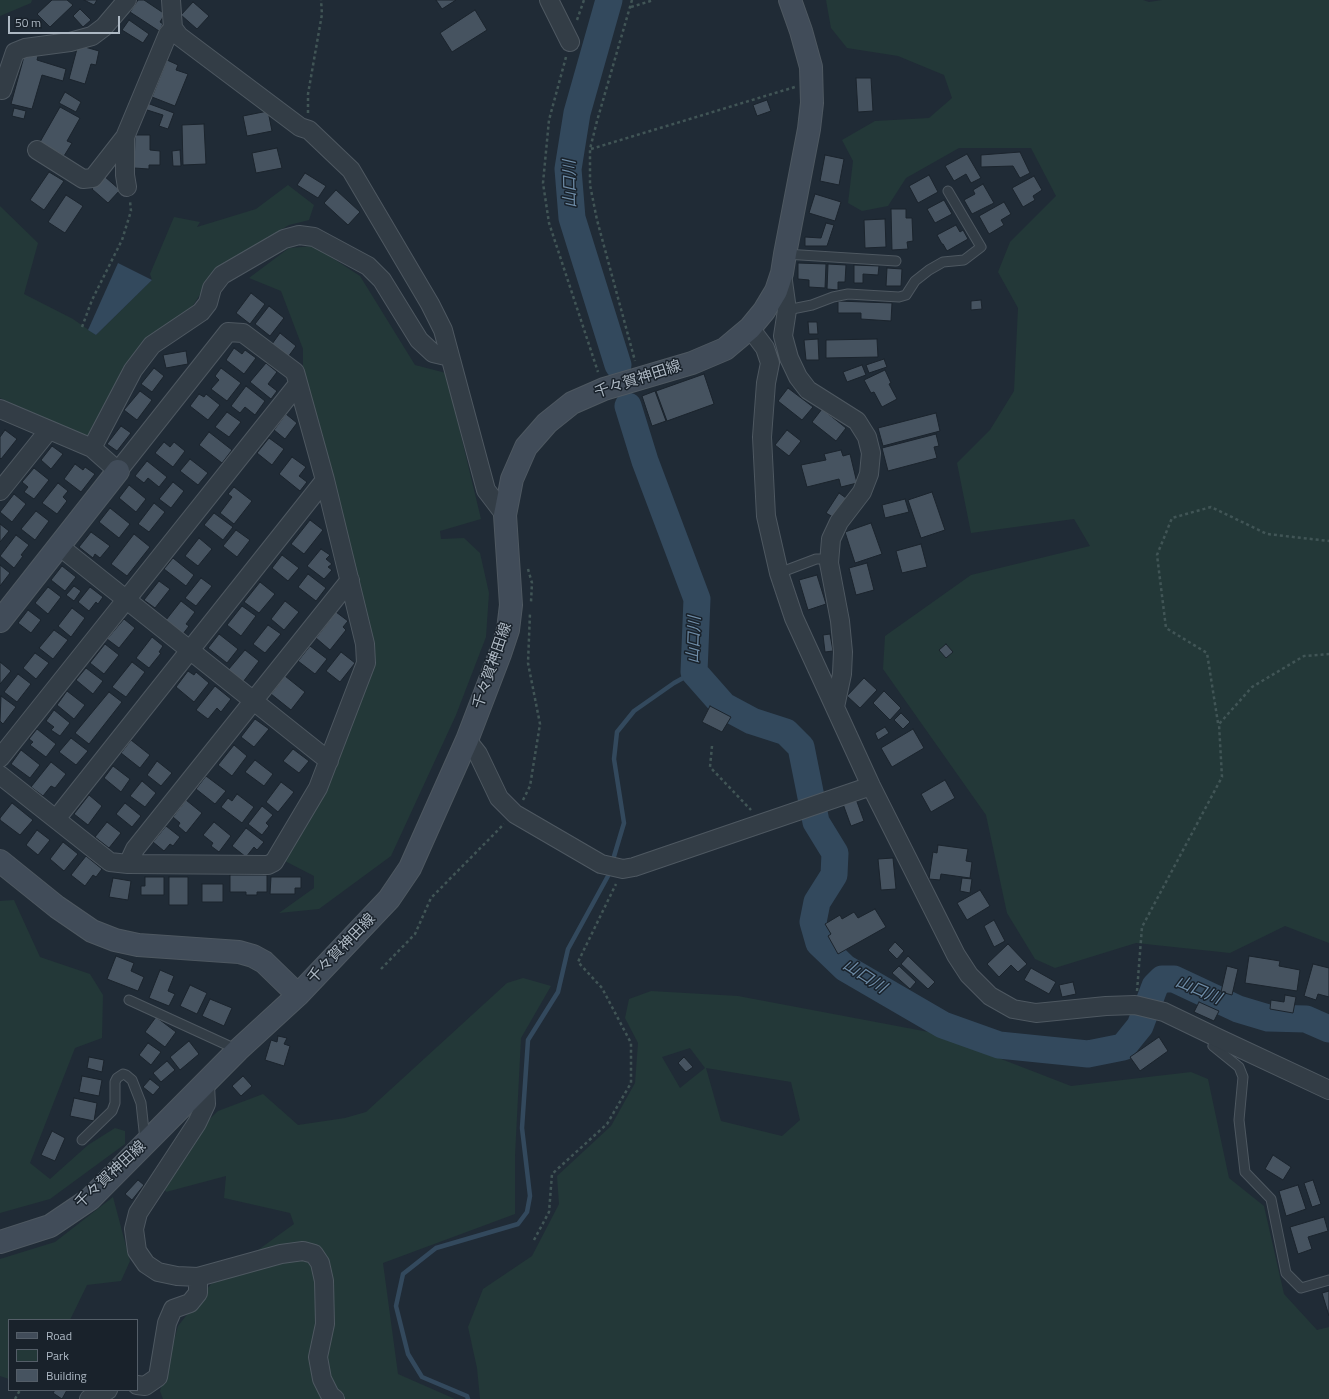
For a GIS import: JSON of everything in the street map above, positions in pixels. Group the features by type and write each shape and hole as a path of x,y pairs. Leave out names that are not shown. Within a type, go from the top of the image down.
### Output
{"main road":[{"name":"千々賀神田線","path":"0,1242 50,1226 90,1199 205,1085 238,1050 298,995 389,899 410,868 466,740 508,630 511,606 505,515 512,479 526,446 547,423 572,403 604,389 692,363 725,349 750,328 776,291 784,264 809,129 812,103 811,67 801,31 790,0"},
{"path":"0,621 118,472"},
{"path":"0,861 57,907 92,931 115,940 138,945 239,952 253,956 264,962 298,995"}],"street":[{"path":"2,90 15,52 25,48 70,42 92,36 104,27 127,0"},
{"path":"171,0 173,28 179,36 300,127 309,130 351,170 430,304 443,330 486,490 505,515"},
{"path":"549,0 570,42"},
{"path":"36,150 83,179 93,178 125,137 168,34 173,28"},
{"path":"125,137 125,175 127,187"},
{"path":"92,448 133,370 152,345 201,312 208,303 212,288 222,275 284,239 299,235 314,237 368,266 382,280 419,340 433,353 450,357"},
{"path":"784,264 788,310 783,336 789,358 798,377 808,390 856,421 867,437 871,454 869,474 862,492 839,522 831,539 829,562 840,621 842,652 842,674 835,707"},
{"path":"750,328 765,348 770,363 766,383 762,437 766,516 779,572 794,618 871,786 956,955 969,974 990,996 1013,1009 1036,1013 1106,1006 1135,1005 1164,1012 1329,1090"},
{"path":"0,409 92,448 118,472 228,332 244,333 295,372 325,480 350,580 365,644 366,663 318,788 274,862 268,865 128,864 110,862 0,774"},
{"path":"0,758 298,384"},
{"path":"0,491 49,430"},
{"path":"56,819 325,480"},
{"path":"59,546 329,761"},
{"path":"128,864 135,849 350,580"},
{"path":"466,740 478,754 499,798 515,814 601,864 623,870 634,868 871,786"},
{"path":"205,1085 206,1104 197,1123 138,1213 134,1229 137,1251 146,1264 158,1272 176,1276 198,1278 281,1254 303,1251 314,1254 320,1262 324,1281 325,1324 318,1357 322,1379 330,1395 335,1399"},
{"path":"138,1385 145,1386 158,1377 167,1323 173,1309 190,1303 198,1293 198,1278"},
{"path":"89,1399 106,1391"}],"lane":[{"path":"788,310 812,305 833,296 848,294 899,297 906,294 915,281 929,270 943,262 964,260 981,247 948,191"},
{"path":"784,264 896,261"},
{"path":"770,363 783,336"},
{"path":"779,572 816,559 823,559 829,562"},
{"path":"129,1000 238,1050"},
{"path":"1218,1038 1214,1046 1239,1067 1243,1077 1239,1120 1245,1172 1271,1199 1286,1272 1301,1288 1329,1280"},
{"path":"82,1140 112,1111 115,1103 115,1082 118,1076 122,1074 126,1075 132,1080 140,1103 146,1144"}],"path":[{"path":"309,130 308,94 322,14 321,0"},
{"path":"584,0 570,42 549,120 543,183 549,223 604,389"},
{"path":"632,0 590,149 590,185 597,220 640,379"},
{"path":"630,7 654,0"},
{"path":"590,149 812,82"},
{"path":"82,328 92,300 122,240 131,211 127,187"},
{"path":"1135,1005 1142,927 1222,777 1218,724 1207,653 1166,628 1157,555 1172,518 1211,507 1267,534 1329,541"},
{"path":"1218,724 1252,687 1304,656 1329,654"},
{"path":"712,746 710,767 764,823"},
{"path":"534,1240 549,1212 552,1174 607,1124 631,1083 631,1043 602,988 578,962 623,870"}],"green space":[{"path":"0,0 32,0 31,3 0,16"},
{"path":"826,0 1143,0 1149,2 1162,0 1329,0 1329,943 1285,926 1230,953 1136,943 1055,968 1035,959 1007,913 986,815 883,669 885,636 971,575 1090,546 1074,519 971,533 957,463 990,430 1014,391 1018,308 998,272 1010,242 1056,196 1031,148 959,148 906,178 888,206 862,211 848,203 853,161 842,140 875,121 929,118 952,98 944,75 898,56 847,48 831,28"},
{"path":"288,185 314,205 309,220 289,225 217,268 192,307 154,335 88,438 0,398 0,206 38,243 24,294 73,319 96,335 152,280 150,274 174,217 200,222 197,227 256,209"},
{"path":"314,246 360,276 415,365 446,373 481,519 440,531 441,539 464,538 480,553 489,593 486,637 456,715 391,856 319,909 279,913 314,888 314,876 283,860 372,658 303,371 303,349 281,291 249,278 289,248"},
{"path":"14,900 40,957 90,974 103,995 102,1038 75,1048 30,1163 50,1179 88,1145 115,1128 125,1131 125,1144 50,1199 0,1213 0,901"},
{"path":"523,978 551,986 521,1038 515,1156 515,1214 383,1263 398,1374 455,1399 163,1399 160,1391 178,1326 211,1284 294,1224 290,1213 224,1198 226,1176 166,1192 156,1171 218,1111 263,1094 298,1125 345,1118 366,1112 507,983"},
{"path":"651,991 738,996 934,1033 1071,1086 1191,1072 1208,1079 1229,1178 1264,1206 1284,1294 1317,1330 1329,1327 1329,1399 480,1399 477,1368 468,1327 483,1289 532,1256 559,1204 557,1176 611,1126 635,1083 638,1043 625,1018 629,999","holes":["690,1048 705,1068 680,1088 662,1057","706,1068 791,1082 800,1120 782,1136 721,1121"]},
{"path":"113,1197 130,1261 121,1281 87,1285 70,1319 8,1319 8,1379 0,1376 0,1259 55,1242"}],"water":[{"path":"118,263 152,280 96,335 88,330"}],"building":[{"path":"52,0 67,0 73,5 50,27 37,14"},
{"path":"84,0 97,0 94,5"},
{"path":"138,0 144,0 165,14 160,22 163,24 159,31 130,12"},
{"path":"436,0 456,0 442,9"},
{"path":"193,2 209,16 197,29 181,15"},
{"path":"80,9 91,20 83,27 73,16"},
{"path":"475,10 487,30 452,52 440,33"},
{"path":"129,20 149,34 143,43 122,30"},
{"path":"78,45 99,51 96,65 91,64 85,84 69,79"},
{"path":"25,53 38,56 37,60 66,69 63,81 42,75 32,109 11,104"},
{"path":"167,60 178,65 176,70 188,74 175,106 152,97"},
{"path":"856,78 871,78 873,111 858,112"},
{"path":"65,92 81,102 76,112 59,103"},
{"path":"767,100 771,111 757,116 753,105"},
{"path":"147,103 174,113 168,129 159,126 163,115 144,109"},
{"path":"60,107 80,118 67,141 72,143 64,156 40,142"},
{"path":"14,108 26,111 24,119 12,116"},
{"path":"268,111 272,131 247,136 243,116"},
{"path":"204,124 206,164 183,165 182,125"},
{"path":"135,135 150,135 150,150 160,151 160,165 149,165 149,169 134,168"},
{"path":"277,148 282,168 256,173 252,153"},
{"path":"180,150 181,166 173,166 172,151"},
{"path":"1020,152 1030,173 1020,178 1013,166 981,167 981,155"},
{"path":"967,154 981,178 971,183 966,174 954,181 945,166"},
{"path":"825,155 844,159 839,185 820,181"},
{"path":"49,172 64,181 44,210 30,200"},
{"path":"305,173 326,186 318,198 297,185"},
{"path":"929,175 938,192 918,203 909,186"},
{"path":"104,176 120,190 108,203 92,189"},
{"path":"1034,176 1042,190 1033,196 1035,200 1023,207 1012,188"},
{"path":"983,184 994,203 972,214 964,200 975,194 973,190"},
{"path":"336,190 360,212 348,225 324,203"},
{"path":"815,194 841,202 835,221 809,213"},
{"path":"66,195 83,206 65,233 48,222"},
{"path":"944,200 952,214 935,223 927,209"},
{"path":"1004,202 1011,214 1001,220 1004,225 989,234 979,216"},
{"path":"891,209 906,209 906,218 912,218 913,241 907,242 908,249 892,250"},
{"path":"885,219 886,247 865,248 864,220"},
{"path":"826,223 834,225 827,246 805,246 805,237 821,238"},
{"path":"956,225 960,232 963,230 968,239 947,251 937,235"},
{"path":"798,263 826,264 825,288 809,287 809,280 798,279"},
{"path":"828,264 846,265 845,282 838,282 838,290 827,289"},
{"path":"854,265 879,266 878,275 863,274 863,283 854,283"},
{"path":"887,268 902,269 901,286 886,286"},
{"path":"251,293 265,304 250,324 236,313"},
{"path":"981,300 982,309 971,310 971,301"},
{"path":"838,301 892,303 891,321 861,319 861,313 838,313"},
{"path":"269,306 284,318 270,336 255,324"},
{"path":"808,322 817,322 818,334 809,334"},
{"path":"280,333 296,346 288,357 272,344"},
{"path":"818,339 819,360 806,360 804,340"},
{"path":"877,339 878,357 826,358 826,340"},
{"path":"234,348 242,354 245,350 256,358 244,374 226,360"},
{"path":"186,351 188,364 166,368 163,355"},
{"path":"884,359 887,367 869,373 866,365"},
{"path":"266,363 277,372 268,384 277,391 271,399 250,382"},
{"path":"862,365 866,375 847,382 843,372"},
{"path":"154,368 164,376 152,392 141,384"},
{"path":"221,368 241,383 227,401 211,389 219,380 215,376"},
{"path":"885,370 891,383 889,384 897,399 882,407 874,392 871,393 864,380"},
{"path":"704,374 714,404 667,421 656,391"},
{"path":"246,386 265,401 255,415 245,407 240,413 231,406"},
{"path":"788,388 813,407 802,420 778,401"},
{"path":"140,391 152,400 137,420 124,410"},
{"path":"655,391 666,421 652,426 642,396"},
{"path":"199,394 204,397 206,394 220,405 208,420 190,406"},
{"path":"822,409 846,428 836,441 812,422"},
{"path":"227,412 241,422 229,437 215,427"},
{"path":"936,413 940,431 883,446 878,428"},
{"path":"286,414 297,423 285,439 274,430"},
{"path":"121,426 131,433 117,451 107,444"},
{"path":"5,430 17,439 1,459 0,437"},
{"path":"787,430 801,441 789,456 775,445"},
{"path":"209,432 232,450 222,463 199,445"},
{"path":"936,434 939,446 934,447 937,458 888,471 882,448"},
{"path":"269,438 284,449 272,465 257,453"},
{"path":"164,442 170,447 174,442 185,451 173,467 155,453"},
{"path":"52,446 63,454 51,469 41,460"},
{"path":"841,450 843,456 850,454 857,483 841,487 839,479 807,487 801,465 826,460 824,454"},
{"path":"292,457 306,467 299,476 307,482 300,491 279,474"},
{"path":"190,459 208,473 198,485 180,471"},
{"path":"147,461 167,477 159,487 148,478 144,483 135,476"},
{"path":"75,464 83,470 85,467 95,474 81,492 64,479"},
{"path":"34,468 49,480 34,499 24,492 28,487 22,482"},
{"path":"173,482 184,491 171,508 159,499"},
{"path":"58,483 68,491 63,497 67,501 57,514 42,503"},
{"path":"129,485 146,499 136,512 119,498"},
{"path":"234,487 252,501 234,524 220,513 232,497 228,494"},
{"path":"932,492 945,530 921,538 908,500"},
{"path":"839,493 846,498 833,517 826,513"},
{"path":"14,494 26,504 12,522 0,512"},
{"path":"905,499 909,512 885,518 882,505"},
{"path":"154,503 165,512 149,532 138,524"},
{"path":"110,508 130,524 119,538 99,522"},
{"path":"36,511 49,521 35,540 21,529"},
{"path":"214,513 233,527 223,540 204,525"},
{"path":"310,520 323,530 304,554 291,544"},
{"path":"871,523 882,554 855,563 845,532"},
{"path":"0,524 9,531 0,542"},
{"path":"236,530 250,540 237,557 223,546"},
{"path":"91,532 110,546 100,558 95,554 93,558 79,547"},
{"path":"134,534 150,547 127,576 111,564"},
{"path":"16,535 29,545 21,555 23,556 14,568 0,556"},
{"path":"199,538 212,549 198,566 185,556"},
{"path":"921,544 927,567 902,573 896,551"},
{"path":"321,549 330,555 326,559 332,564 328,567 332,570 324,579 307,566"},
{"path":"282,555 299,568 288,581 272,568"},
{"path":"173,558 194,575 186,586 164,569"},
{"path":"867,563 874,590 856,595 849,568"},
{"path":"0,565 10,573 0,586"},
{"path":"62,566 76,577 65,591 51,580"},
{"path":"308,574 326,588 316,601 298,587"},
{"path":"817,575 826,604 808,610 799,580"},
{"path":"201,578 212,586 196,606 185,598"},
{"path":"159,581 170,589 155,608 144,600"},
{"path":"260,582 275,594 259,613 244,602"},
{"path":"74,586 81,591 74,601 66,595"},
{"path":"48,587 61,597 48,614 35,603"},
{"path":"90,587 103,597 98,604 96,602 89,611 78,602"},
{"path":"181,601 195,612 186,624 189,626 183,634 166,620"},
{"path":"285,601 299,612 284,630 271,619"},
{"path":"242,606 256,616 241,636 227,625"},
{"path":"72,608 85,618 71,637 58,626"},
{"path":"28,610 41,620 31,633 18,623"},
{"path":"336,612 348,621 343,627 346,630 330,650 316,638"},
{"path":"124,619 135,628 119,648 107,639"},
{"path":"268,625 281,634 265,653 253,644"},
{"path":"54,630 68,640 53,659 39,648"},
{"path":"219,634 238,649 227,663 208,648"},
{"path":"830,634 833,651 825,652 823,635"},
{"path":"152,637 163,646 159,652 161,653 149,668 136,658"},
{"path":"105,644 119,655 104,674 90,663"},
{"path":"946,644 953,652 946,658 939,650"},
{"path":"310,646 327,659 315,674 298,661"},
{"path":"245,650 259,661 243,682 228,670"},
{"path":"341,652 355,663 340,682 326,671"},
{"path":"35,653 49,663 36,679 23,668"},
{"path":"0,662 11,671 0,684"},
{"path":"132,662 145,672 126,697 112,687"},
{"path":"86,668 103,681 93,694 76,680"},
{"path":"188,671 194,675 196,672 209,683 194,702 176,687"},
{"path":"18,674 31,684 17,702 4,692"},
{"path":"285,676 305,692 291,710 271,694"},
{"path":"864,678 877,690 860,708 847,696"},
{"path":"215,686 231,699 221,712 217,708 208,719 196,710"},
{"path":"67,691 85,705 74,719 57,705"},
{"path":"884,691 901,708 890,720 873,703"},
{"path":"109,692 122,702 89,744 75,733"},
{"path":"1,696 16,707 3,724 0,721"},
{"path":"710,706 731,717 722,732 702,722"},
{"path":"54,710 70,723 60,736 51,730 54,727 46,721"},
{"path":"901,713 910,722 903,729 894,720"},
{"path":"255,719 269,729 254,747 241,737"},
{"path":"885,727 889,733 878,740 875,733"},
{"path":"37,729 56,744 46,757 30,745 33,742 29,739"},
{"path":"913,729 924,748 892,767 881,748"},
{"path":"71,738 88,751 76,765 59,752"},
{"path":"131,740 150,755 140,768 121,753"},
{"path":"234,745 247,756 232,776 218,765"},
{"path":"293,749 309,761 299,773 283,761"},
{"path":"21,750 40,765 30,778 11,764"},
{"path":"255,760 273,774 264,786 245,772"},
{"path":"157,761 172,773 161,786 147,775"},
{"path":"51,762 66,774 55,788 51,786 43,796 31,787"},
{"path":"113,766 130,779 121,792 104,778"},
{"path":"206,776 226,791 215,804 196,789"},
{"path":"945,780 955,798 931,812 921,794"},
{"path":"142,781 156,793 145,807 130,796"},
{"path":"281,782 294,792 278,812 266,802"},
{"path":"237,794 254,807 242,823 221,807 228,798 232,801"},
{"path":"89,795 102,806 88,825 74,814"},
{"path":"856,799 864,821 851,826 843,804"},
{"path":"186,800 202,813 186,833 178,826 180,823 173,817"},
{"path":"12,803 33,820 20,835 0,820"},
{"path":"125,803 141,816 132,827 116,814"},
{"path":"262,806 273,815 266,823 269,826 262,835 248,824"},
{"path":"107,822 121,833 109,848 95,837"},
{"path":"214,822 231,836 219,852 211,846 213,843 203,835"},
{"path":"166,826 180,837 173,846 170,844 164,851 153,842"},
{"path":"246,828 264,842 257,850 254,847 246,857 232,846"},
{"path":"37,830 50,840 38,855 26,845"},
{"path":"63,842 78,854 64,871 50,859"},
{"path":"938,845 968,849 966,861 972,862 970,878 941,874 940,880 929,879 933,852 937,853"},
{"path":"86,856 102,869 96,877 93,875 85,886 71,875"},
{"path":"893,858 896,889 881,890 878,859"},
{"path":"230,875 267,875 267,892 257,892 257,895 246,895 246,892 230,892"},
{"path":"145,877 164,877 164,895 141,895 141,886 145,886"},
{"path":"169,877 188,877 188,905 169,905"},
{"path":"271,877 301,877 301,888 295,888 295,894 270,894"},
{"path":"113,878 131,881 128,900 109,897"},
{"path":"962,878 972,879 970,893 960,891"},
{"path":"202,884 223,884 223,902 202,902"},
{"path":"980,890 990,906 967,920 957,903"},
{"path":"875,909 886,927 838,954 828,936 831,934 825,924 840,915 842,919 854,912 858,918"},
{"path":"994,920 1005,941 994,947 984,926"},
{"path":"895,942 904,951 897,959 888,950"},
{"path":"1008,944 1027,964 1018,972 1011,965 999,977 987,964"},
{"path":"116,956 134,963 131,971 144,977 138,991 107,979"},
{"path":"908,956 935,982 928,989 901,964"},
{"path":"1249,956 1280,961 1279,966 1300,970 1297,991 1245,983"},
{"path":"1313,964 1329,968 1329,997 1318,994 1316,1000 1304,996"},
{"path":"899,966 916,982 910,989 892,973"},
{"path":"1227,966 1238,969 1232,995 1221,992"},
{"path":"1031,968 1056,982 1049,994 1024,980"},
{"path":"160,970 174,976 168,991 175,994 169,1006 149,998"},
{"path":"1073,982 1076,994 1062,997 1059,985"},
{"path":"190,985 207,993 197,1014 180,1006"},
{"path":"1285,995 1296,997 1293,1013 1270,1009 1271,1000 1284,1002"},
{"path":"210,999 232,1008 224,1026 202,1016"},
{"path":"1199,1002 1219,1011 1214,1021 1194,1012"},
{"path":"156,1017 176,1032 165,1047 145,1032"},
{"path":"278,1036 287,1038 284,1044 290,1046 284,1066 265,1060 271,1040 277,1042"},
{"path":"1159,1037 1168,1051 1140,1071 1130,1057"},
{"path":"189,1041 199,1054 180,1070 170,1057"},
{"path":"148,1043 161,1052 151,1065 139,1055"},
{"path":"89,1057 104,1060 102,1072 87,1068"},
{"path":"684,1057 693,1067 686,1072 678,1063"},
{"path":"167,1061 175,1070 161,1082 153,1073"},
{"path":"82,1076 102,1080 99,1096 79,1092"},
{"path":"243,1076 252,1086 241,1096 232,1086"},
{"path":"150,1079 160,1087 153,1095 143,1087"},
{"path":"74,1098 97,1103 94,1121 70,1116"},
{"path":"52,1131 65,1138 55,1161 41,1155"},
{"path":"1273,1155 1291,1167 1283,1180 1265,1169"},
{"path":"138,1180 144,1185 132,1200 125,1194"},
{"path":"1313,1180 1321,1204 1312,1207 1304,1183"},
{"path":"1298,1185 1306,1209 1286,1216 1279,1191"},
{"path":"1324,1217 1328,1231 1308,1237 1312,1249 1298,1254 1290,1227"},
{"path":"1329,1291 1329,1316 1322,1293"},
{"path":"54,1391 66,1391 62,1399 53,1393"}],"waterway":[{"name":"山口川","path":"609,0 577,113 568,169 572,218 618,365"},
{"name":"山口川","path":"628,406 645,461 697,599 694,672 724,706 752,721 786,732 801,747 816,822 835,853 834,875 817,902 813,922 819,943 845,968 943,1025 999,1045 1088,1054 1123,1047 1140,1026 1155,986 1162,979 1174,979 1238,1009 1268,1018 1306,1019 1329,1029"},
{"path":"612,863 624,823 614,759 617,732 634,711 674,683 694,672"},
{"path":"468,1399 467,1396 422,1377 408,1354 396,1306 403,1274 436,1248 518,1224 527,1212 530,1196 522,1128 528,1040 558,992 568,949 610,870"}]}
